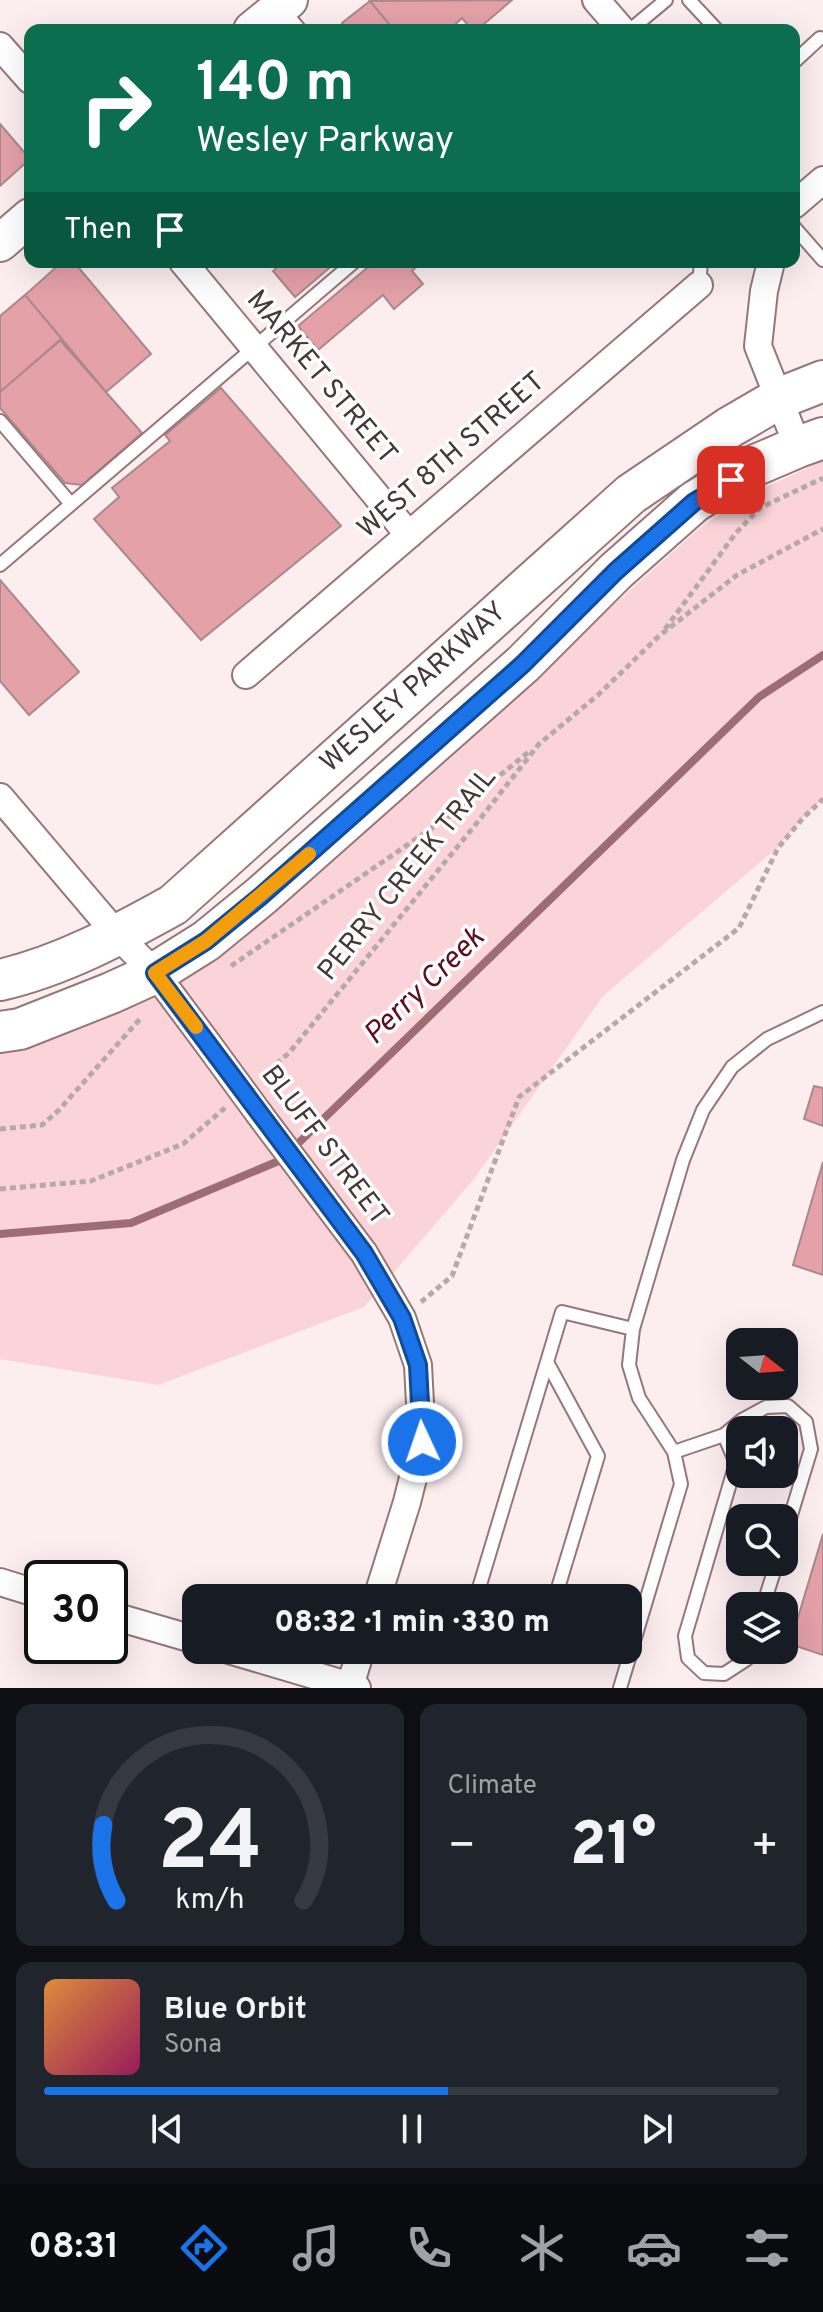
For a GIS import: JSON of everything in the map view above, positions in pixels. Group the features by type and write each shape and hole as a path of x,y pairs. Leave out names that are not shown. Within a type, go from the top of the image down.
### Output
{"main road":[{"path":"262,24 286,9"},
{"path":"0,243 24,222"},
{"name":"WESLEY PARKWAY","path":"0,980 118,936 173,905 631,494 730,427 780,398 823,381"},
{"name":"WESLEY PARKWAY","path":"0,1032 166,987 206,941 523,664 616,571 694,502 749,468 810,442"}],"street":[{"path":"596,0 617,24"},
{"path":"0,46 24,73"},
{"path":"800,200 823,180"},
{"name":"MARKET STREET","path":"188,268 409,535"},
{"path":"770,268 758,346 780,398 810,442"},
{"name":"WEST 8TH STREET","path":"246,675 409,535 700,274"},
{"name":"BLUFF STREET","path":"0,797 118,936 166,987 364,1253 402,1318 418,1365 422,1442 381,1584"},
{"path":"0,1582 24,1589"},
{"path":"128,1620 182,1636"},
{"path":"276,1664 353,1687 358,1664"}],"lane":[{"path":"637,24 666,0"},
{"path":"689,0 711,24"},
{"path":"800,56 820,38"},
{"path":"800,234 823,260"},
{"path":"0,565 347,268"},
{"path":"0,421 71,504"},
{"path":"620,1688 681,1484 674,1452 639,1398 629,1365 633,1329 683,1160 703,1110 732,1067 767,1039 823,1012"},
{"path":"480,1584 562,1312 633,1329"},
{"path":"547,1362 598,1456 559,1584"},
{"path":"674,1452 724,1435 742,1420 766,1407 788,1406 806,1422 811,1449 794,1504"},
{"path":"724,1435 736,1463 685,1636 688,1658 704,1673 724,1674 739,1664"}],"path":[{"path":"659,636 736,533 760,508 823,478"},
{"name":"PERRY CREEK TRAIL","path":"254,1083 289,1053 539,744 598,695 659,636 737,575 823,529"},
{"path":"221,972 451,815 539,744"},
{"path":"402,1318 452,1276 519,1097 739,928 778,848 823,799"},
{"path":"0,1129 42,1125 58,1111 166,987"},
{"path":"0,1189 91,1181 183,1144 230,1104"}],"shaded area":[{"path":"823,461 823,799 777,848 603,996 474,1179 364,1307 158,1385 0,1359 0,1053 32,1048 213,955 702,526 757,491"}],"building":[{"path":"512,0 484,24 467,24 462,18 456,24 389,24 370,1"},
{"path":"370,1 389,24 343,24"},
{"path":"0,124 24,152 24,164 0,186"},
{"path":"55,268 79,268 151,354 106,392 25,295"},
{"path":"276,268 329,268 295,297 273,271"},
{"path":"367,268 415,268 412,271 423,284 394,309 383,295 318,350 298,326"},
{"path":"25,295 62,339 0,392 0,316"},
{"path":"60,340 142,433 82,485 65,483 0,408 0,392"},
{"path":"221,388 341,526 201,640 94,519 119,497 112,488 170,441 165,435"},
{"path":"0,580 79,672 29,715 0,681"},
{"path":"814,1086 823,1088 823,1126 804,1119"},
{"path":"823,1162 823,1275 793,1265"},
{"path":"823,1534 823,1655 798,1647 798,1617"}],"waterway":[{"name":"Perry Creek","path":"0,1234 131,1223 281,1160 759,697 823,655"}],"slow traffic":[{"path":"196,1027 155,973 206,941 309,854"}],"route":[{"path":"422,1442 418,1365 402,1318 364,1253 155,973 206,941 261,896 523,664 616,571 694,502 731,480"}]}
